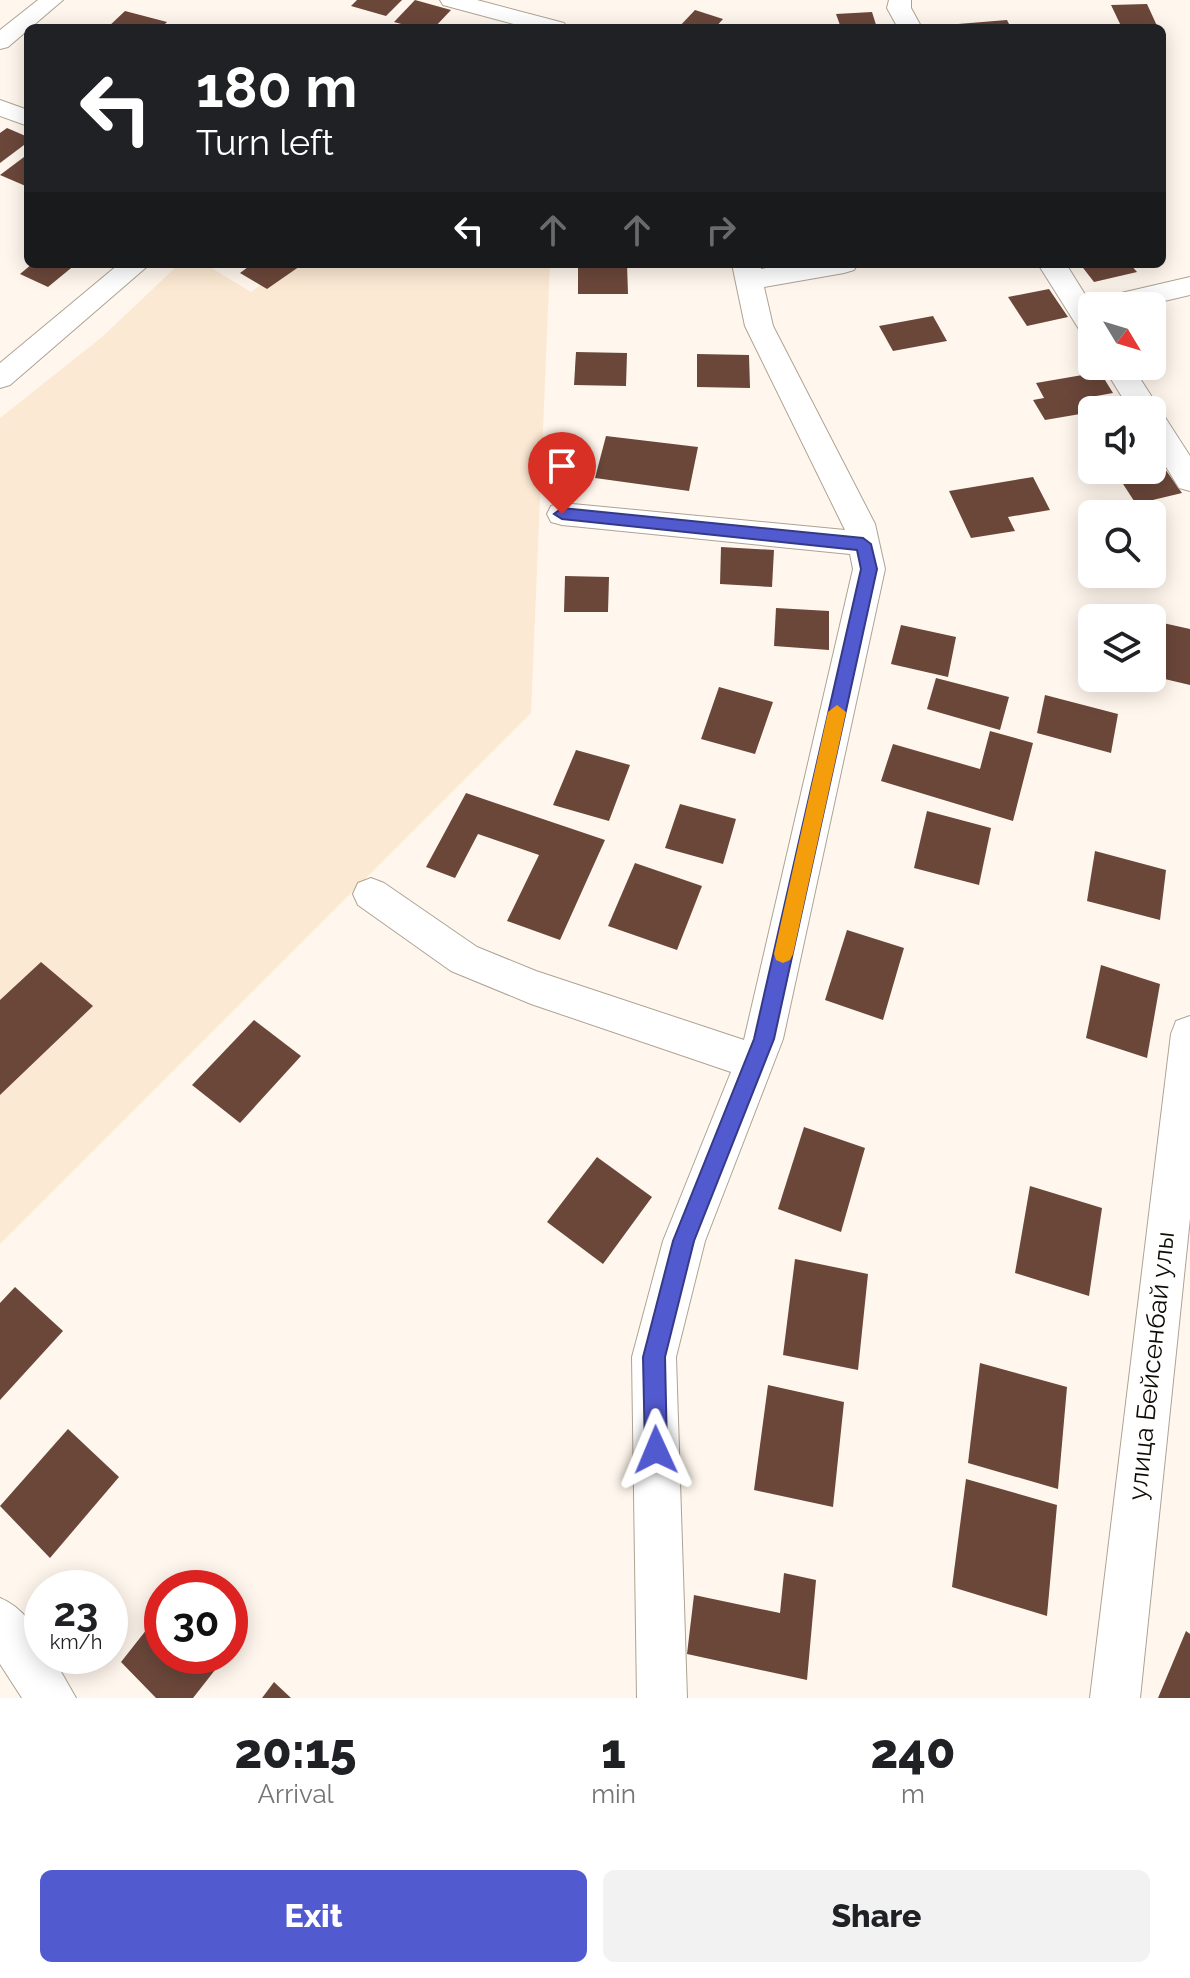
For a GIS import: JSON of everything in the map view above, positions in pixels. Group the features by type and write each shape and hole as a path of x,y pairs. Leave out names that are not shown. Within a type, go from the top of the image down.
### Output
{"street":[{"path":"0,42 52,0"},
{"path":"451,0 541,24"},
{"path":"900,0 899,8 908,24"},
{"path":"0,107 24,117"},
{"path":"0,378 131,268"},
{"path":"662,1698 654,1357 684,1241 764,1039 869,569 859,524 759,326 749,272 796,268"},
{"path":"1055,268 1078,296"},
{"path":"1166,293 1190,286"},
{"path":"1166,442 1190,480"},
{"path":"562,514 863,544"},
{"path":"371,894 464,959 531,987 755,1062"},
{"name":"улица Бейсенбай улы","path":"1115,1698 1190,1034"},
{"path":"0,1622 51,1698"}],"shaded area":[{"path":"175,268 212,268 251,292 284,268 550,268 531,713 0,1244 0,418 102,337"}],"building":[{"path":"357,0 402,0 386,16 351,6"},
{"path":"415,0 451,10 438,24 394,22"},
{"path":"1147,4 1156,24 1120,24 1111,5"},
{"path":"695,10 723,19 719,24 682,24"},
{"path":"125,11 167,22 165,24 111,24"},
{"path":"872,12 876,24 840,24 836,14"},
{"path":"1007,20 1009,24 958,24"},
{"path":"7,128 24,135 24,145 0,163 0,133"},
{"path":"24,157 24,185 0,175"},
{"path":"27,268 71,268 48,287 20,274"},
{"path":"247,268 297,268 267,289 240,273"},
{"path":"578,268 627,268 628,294 578,294"},
{"path":"1083,268 1134,268 1137,272 1094,282"},
{"path":"1049,289 1068,317 1027,326 1008,297"},
{"path":"933,316 947,341 893,351 879,326"},
{"path":"576,352 627,353 626,386 574,385"},
{"path":"697,354 749,355 750,388 697,387"},
{"path":"1078,376 1078,380 1105,380 1113,393 1078,396 1078,414 1045,420 1033,400 1044,398 1036,383"},
{"path":"606,436 698,447 689,491 595,478"},
{"path":"1166,470 1182,493 1153,500 1133,500 1123,484 1166,484"},
{"path":"1033,477 1050,510 1008,517 1015,531 971,538 949,491"},
{"path":"721,547 774,550 772,587 720,584"},
{"path":"565,576 609,577 608,612 564,612"},
{"path":"776,608 829,611 829,650 774,646"},
{"path":"1166,624 1190,629 1190,685 1166,679"},
{"path":"901,625 956,637 948,677 891,664"},
{"path":"936,678 1009,697 1000,730 927,709"},
{"path":"719,687 773,702 755,754 701,739"},
{"path":"1045,695 1118,714 1111,753 1037,733"},
{"path":"990,731 1033,743 1013,821 881,781 893,744 980,769"},
{"path":"576,750 630,765 609,821 553,805"},
{"path":"466,793 605,840 560,940 507,921 539,855 478,834 455,878 426,867"},
{"path":"680,804 736,819 723,864 665,848"},
{"path":"927,811 991,828 979,885 914,868"},
{"path":"1095,851 1166,870 1160,920 1087,901"},
{"path":"635,863 702,886 677,950 608,926"},
{"path":"847,930 904,948 883,1020 825,1000"},
{"path":"41,962 93,1006 0,1095 0,1000"},
{"path":"1101,965 1160,984 1147,1058 1086,1038"},
{"path":"254,1020 301,1056 240,1123 192,1085"},
{"path":"804,1127 865,1148 841,1232 778,1209"},
{"path":"597,1157 652,1197 603,1264 547,1222"},
{"path":"1030,1186 1102,1208 1089,1296 1015,1273"},
{"path":"795,1259 868,1274 858,1370 783,1355"},
{"path":"15,1287 63,1331 0,1400 0,1303"},
{"path":"980,1363 1067,1387 1058,1489 968,1463"},
{"path":"768,1385 844,1402 833,1507 754,1490"},
{"path":"68,1429 119,1477 50,1558 0,1506"},
{"path":"966,1479 1057,1505 1047,1616 952,1587"},
{"path":"784,1573 816,1580 807,1680 687,1654 694,1595 780,1613"},
{"path":"1186,1631 1190,1634 1190,1698 1158,1698"},
{"path":"144,1633 144,1674 212,1674 193,1698 156,1698 128,1669 128,1653"},
{"path":"274,1682 291,1698 262,1698"}],"slow traffic":[{"path":"783,954 837,712"}],"route":[{"path":"562,514 863,544 869,569 764,1039 684,1241 654,1357 656,1450"}]}
